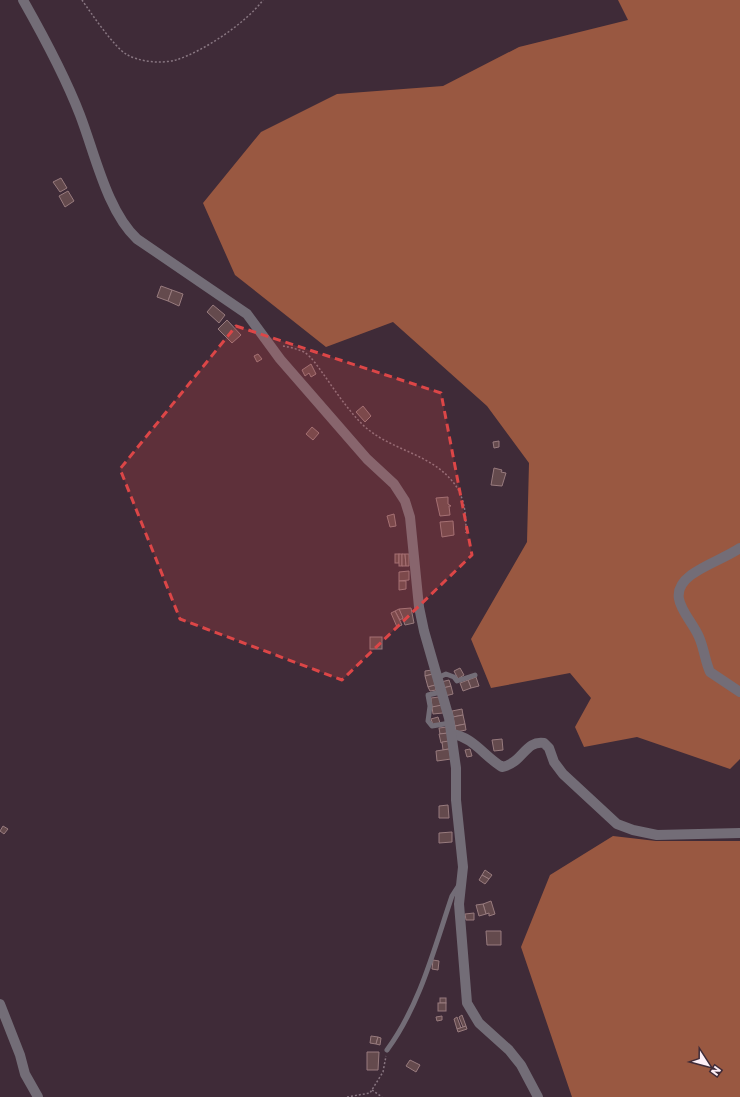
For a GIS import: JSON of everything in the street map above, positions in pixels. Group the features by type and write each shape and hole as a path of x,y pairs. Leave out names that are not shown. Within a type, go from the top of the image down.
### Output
{"street":[{"path":"23,0 36,22 80,115 121,222 137,239 241,309 252,320 270,346 367,460 400,492 410,517 419,607 424,631 452,734 456,768 456,800 463,867 459,904 468,1003 479,1023 509,1050 521,1065 538,1097"},
{"path":"740,548 690,576 680,590 679,597 680,607 699,637 710,672 740,692"},
{"path":"452,734 462,736 471,741 492,762 502,768 510,766 519,759 528,747 534,743 544,743 549,748 554,762 563,774 617,824 633,830 657,835 740,833"},
{"path":"0,1004 20,1055 25,1074 38,1097"}],"lane":[{"path":"437,678 446,674 454,677 457,681 475,676"},
{"path":"441,692 428,695 428,721 432,726 450,723"},
{"path":"387,1050 403,1027 413,1005 425,976 452,896 462,881"}],"path":[{"path":"82,0 125,54 135,59 160,62 184,57 218,38 238,25 255,11 263,0"},
{"path":"270,346 289,347 305,353 363,425 377,436 442,470 460,492 464,505 466,533"},
{"path":"347,1097 365,1095 372,1090 383,1072 387,1050"},
{"path":"372,1090 382,1097"}],"highlighted area":[{"path":"236,326 441,393 472,555 342,680 180,619 120,469"}],"shaded area":[{"path":"618,0 740,0 740,759 730,769 637,737 584,747 575,727 591,698 570,673 491,688 471,639 527,542 529,463 487,406 393,322 326,347 235,275 203,203 261,132 337,94 443,86 519,47 628,20"},
{"path":"613,836 656,841 740,841 740,1097 572,1097 521,947 550,875"}],"building":[{"path":"61,178 67,188 60,192 53,182"},
{"path":"68,191 74,201 65,207 59,196"},
{"path":"161,286 172,290 168,301 157,297"},
{"path":"172,290 183,294 179,306 168,301"},
{"path":"213,305 225,315 219,323 207,312"},
{"path":"227,320 241,335 232,343 218,329"},
{"path":"258,354 262,359 257,362 254,356"},
{"path":"311,364 316,374 311,377 309,373 305,376 302,370"},
{"path":"363,406 371,416 365,422 356,412"},
{"path":"312,427 319,433 313,440 306,434"},
{"path":"499,441 499,447 494,448 493,442"},
{"path":"494,468 502,470 501,472 506,473 502,486 491,485"},
{"path":"448,497 448,504 451,506 449,506 450,515 440,516 436,498"},
{"path":"394,514 396,526 390,527 387,516"},
{"path":"453,521 454,535 442,537 440,522"},
{"path":"395,554 399,554 399,563 395,563"},
{"path":"399,554 402,554 402,566 399,566"},
{"path":"402,554 405,554 406,566 402,566"},
{"path":"405,554 409,554 409,566 406,566"},
{"path":"409,571 409,580 399,581 399,572"},
{"path":"399,581 406,581 406,589 399,590"},
{"path":"411,608 414,623 405,625 399,609"},
{"path":"399,609 403,618 400,620 395,611"},
{"path":"395,611 402,625 397,627 391,613"},
{"path":"370,637 382,637 382,649 370,649"},
{"path":"460,668 464,675 458,679 454,671"},
{"path":"432,670 433,674 425,676 425,671"},
{"path":"433,674 435,685 428,687 425,676"},
{"path":"476,677 479,686 471,688 468,680"},
{"path":"449,680 451,686 443,688 441,682"},
{"path":"468,680 471,688 463,691 460,683"},
{"path":"435,685 436,690 430,691 428,687"},
{"path":"451,686 453,694 445,696 443,688"},
{"path":"439,697 441,706 432,707 431,698"},
{"path":"442,705 443,713 433,714 432,707"},
{"path":"462,709 463,715 453,717 452,711"},
{"path":"463,715 465,724 455,726 453,717"},
{"path":"438,717 440,723 433,725 431,719"},
{"path":"465,724 466,730 456,732 455,726"},
{"path":"447,727 448,733 440,734 439,728"},
{"path":"448,733 449,741 441,743 439,734"},
{"path":"502,739 503,750 494,751 492,740"},
{"path":"449,741 449,749 443,750 442,742"},
{"path":"449,749 451,759 437,761 436,751"},
{"path":"470,749 472,756 467,757 465,750"},
{"path":"448,805 449,818 439,818 439,806"},
{"path":"3,826 8,829 4,834 0,831"},
{"path":"452,832 452,842 439,843 439,833"},
{"path":"485,870 492,875 489,879 482,875"},
{"path":"482,875 489,879 485,884 479,880"},
{"path":"491,901 495,914 489,916 489,913 486,914 483,904"},
{"path":"483,904 486,914 479,916 476,905"},
{"path":"474,913 474,920 466,920 465,914"},
{"path":"486,931 501,931 501,945 487,945"},
{"path":"433,960 439,961 438,970 432,969"},
{"path":"440,998 446,998 446,1003 440,1003"},
{"path":"438,1003 446,1003 446,1011 438,1011"},
{"path":"462,1015 466,1026 463,1027 459,1017"},
{"path":"442,1016 442,1020 437,1021 436,1017"},
{"path":"457,1017 461,1028 457,1029 454,1019"},
{"path":"466,1026 467,1029 458,1032 457,1029"},
{"path":"371,1036 378,1037 376,1044 370,1043"},
{"path":"378,1037 381,1038 380,1045 376,1044"},
{"path":"367,1052 379,1052 378,1070 367,1070"},
{"path":"410,1060 420,1065 416,1072 406,1066"}]}
